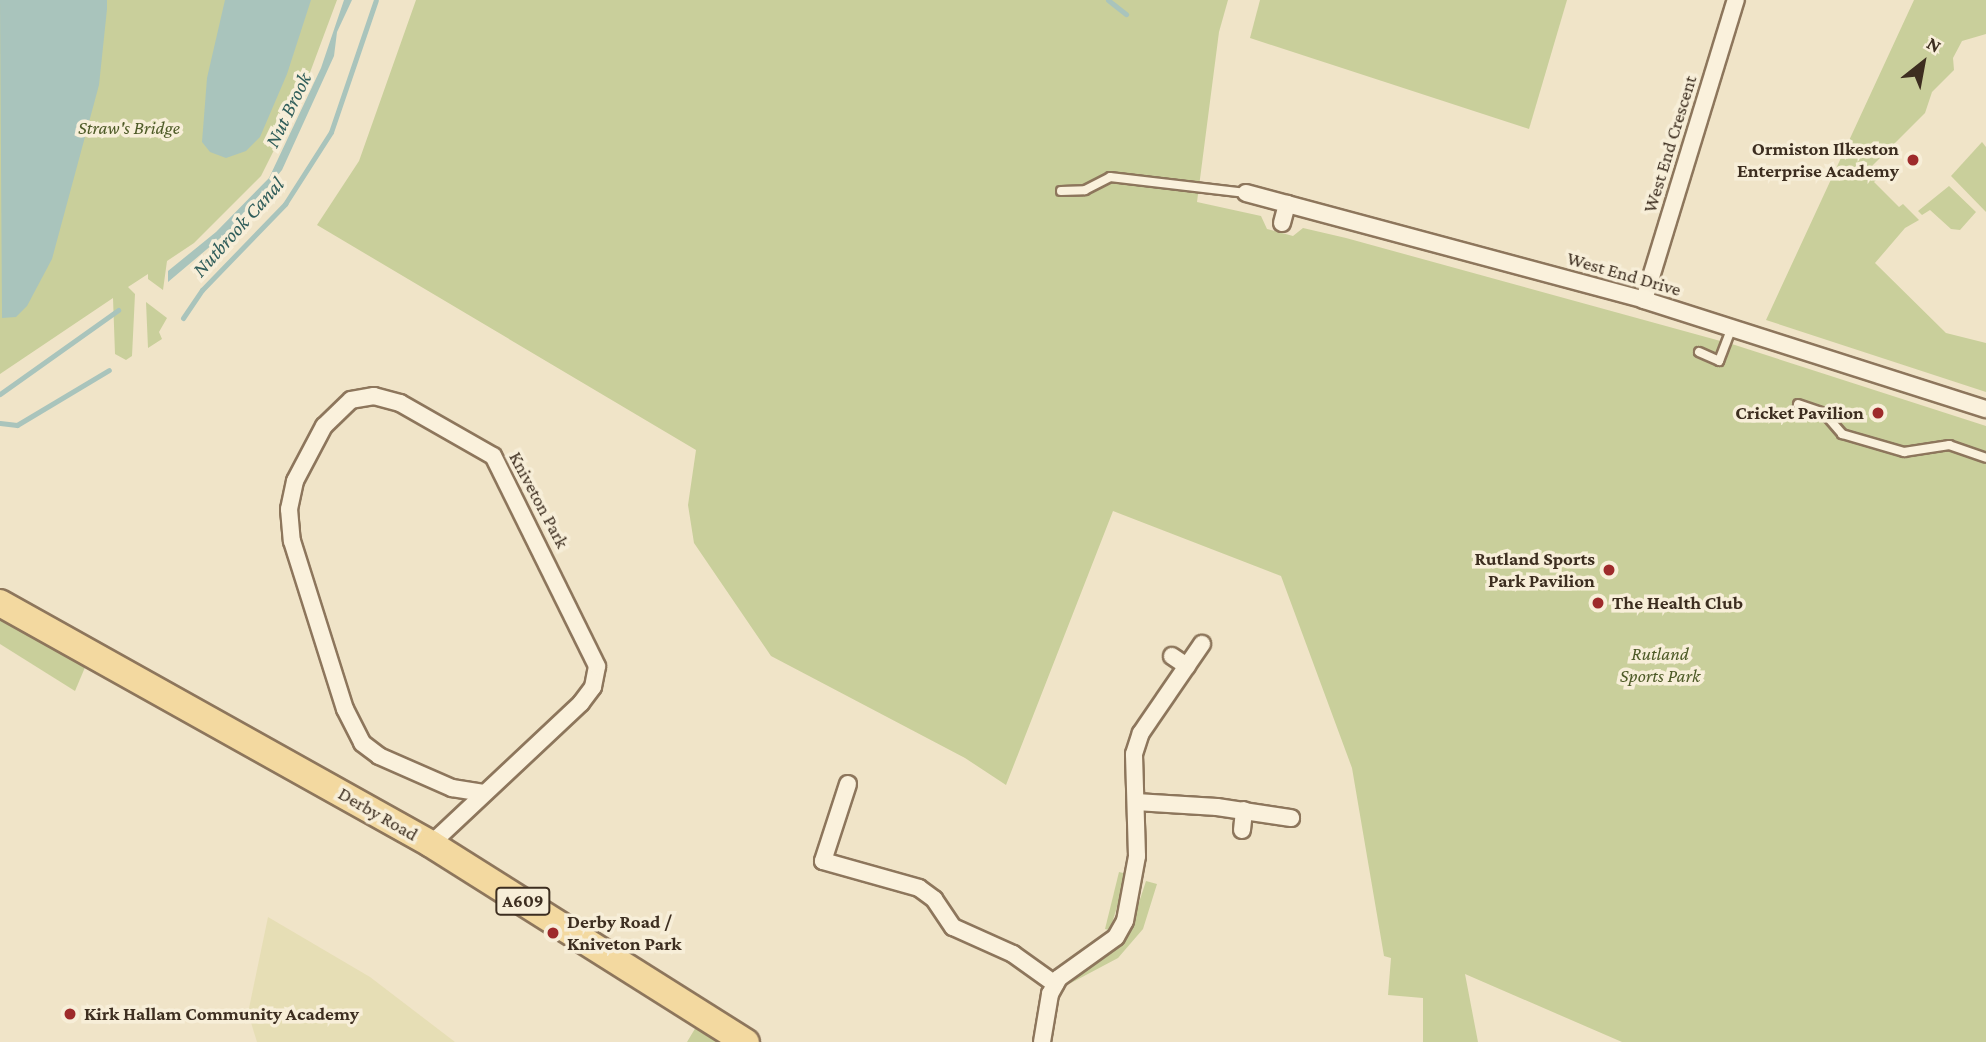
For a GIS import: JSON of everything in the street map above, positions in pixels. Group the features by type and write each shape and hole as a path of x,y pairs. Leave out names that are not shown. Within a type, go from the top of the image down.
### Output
{"main road":[{"name":"Derby Road","path":"0,603 430,844 746,1042"}],"street":[{"name":"West End Crescent","path":"1644,300 1737,0"},
{"name":"West End Drive","path":"1246,193 1644,300 1986,409"},
{"path":"1282,223 1287,204"},
{"name":"Kniveton Park","path":"430,844 581,703 593,687 597,666 493,456 400,403 374,396 351,400 324,426 295,481 289,509 292,541 345,709 362,743 379,756 452,788 484,793"},
{"path":"1042,1042 1055,984 1121,930 1136,874 1136,802 1132,767 1136,745 1202,644"},
{"path":"1171,656 1187,666"},
{"path":"848,784 823,861 919,888 934,899 953,927 1013,954 1055,984"},
{"path":"1136,802 1244,810 1291,818"},
{"path":"1242,830 1244,810"}],"lane":[{"path":"1061,191 1085,190 1110,177 1246,193"},
{"path":"1699,352 1718,361 1732,327"},
{"path":"1798,404 1824,412 1842,434 1904,452 1949,445 1986,458"}],"shaded area":[{"path":"268,917 370,977 455,1042 257,1042 248,1013"}],"green space":[{"name":"Straw's Bridge","path":"0,0 337,0 302,94 261,176 194,243 167,261 163,290 148,279 148,274 128,287 135,294 132,356 126,360 115,354 113,298 0,374"},
{"name":"Rutland Sports Park","path":"416,0 1228,0 1219,32 1197,202 1261,216 1267,229 1293,236 1303,228 1346,238 1735,345 1986,426 1986,1042 1622,1042 1465,974 1478,1042 1423,1042 1423,998 1388,995 1391,958 1384,956 1352,768 1281,576 1113,511 1006,785 965,758 771,656 694,543 688,505 696,450 317,225 359,161"},
{"path":"1260,0 1567,0 1529,129 1250,38"},
{"path":"1914,0 1986,0 1986,34 1962,41 1953,58 1954,70 1932,92 1925,113 1869,169 1878,178 1874,182 1899,207 1903,204 1919,220 1905,228 1875,263 1946,333 1986,343 1986,392 1766,320"},
{"path":"1982,142 1986,147 1986,212 1951,176"},
{"path":"1949,186 1976,212 1960,230 1951,229 1930,210 1922,215 1918,211"},
{"path":"146,302 167,318 159,332 162,339 148,348"},
{"path":"0,617 86,665 75,691 0,644"},
{"path":"1119,872 1127,874 1110,930 1105,929"},
{"path":"1146,881 1157,884 1143,929 1118,958 1069,984 1128,936"},
{"path":"696,1027 706,1034 719,1042 687,1042"}],"water":[{"path":"0,0 107,0 99,85 52,259 27,306 16,317 2,318"},
{"path":"225,0 311,0 287,74 260,137 246,151 226,158 210,152 202,142 207,78"},
{"path":"344,0 352,0 337,32 334,56 282,170 238,223 168,282 168,271 216,232 269,178 321,68"}],"waterway":[{"name":"Nutbrook Canal","path":"183,318 202,290 285,204 331,132 376,0"},
{"path":"1108,0 1126,14"},
{"name":"Nut Brook","path":"0,394 118,310"},
{"name":"Nutbrook Canal","path":"0,423 17,425 109,370"}],"place":[{"name":"Ormiston Ilkeston Enterprise Academy","path":"1913,160"},
{"name":"Cricket Pavilion","path":"1878,413"},
{"name":"Rutland Sports Park Pavilion","path":"1609,570"},
{"name":"The Health Club","path":"1598,603"},
{"name":"Derby Road / Kniveton Park","path":"553,933"},
{"name":"Kirk Hallam Community Academy","path":"70,1014"}]}
